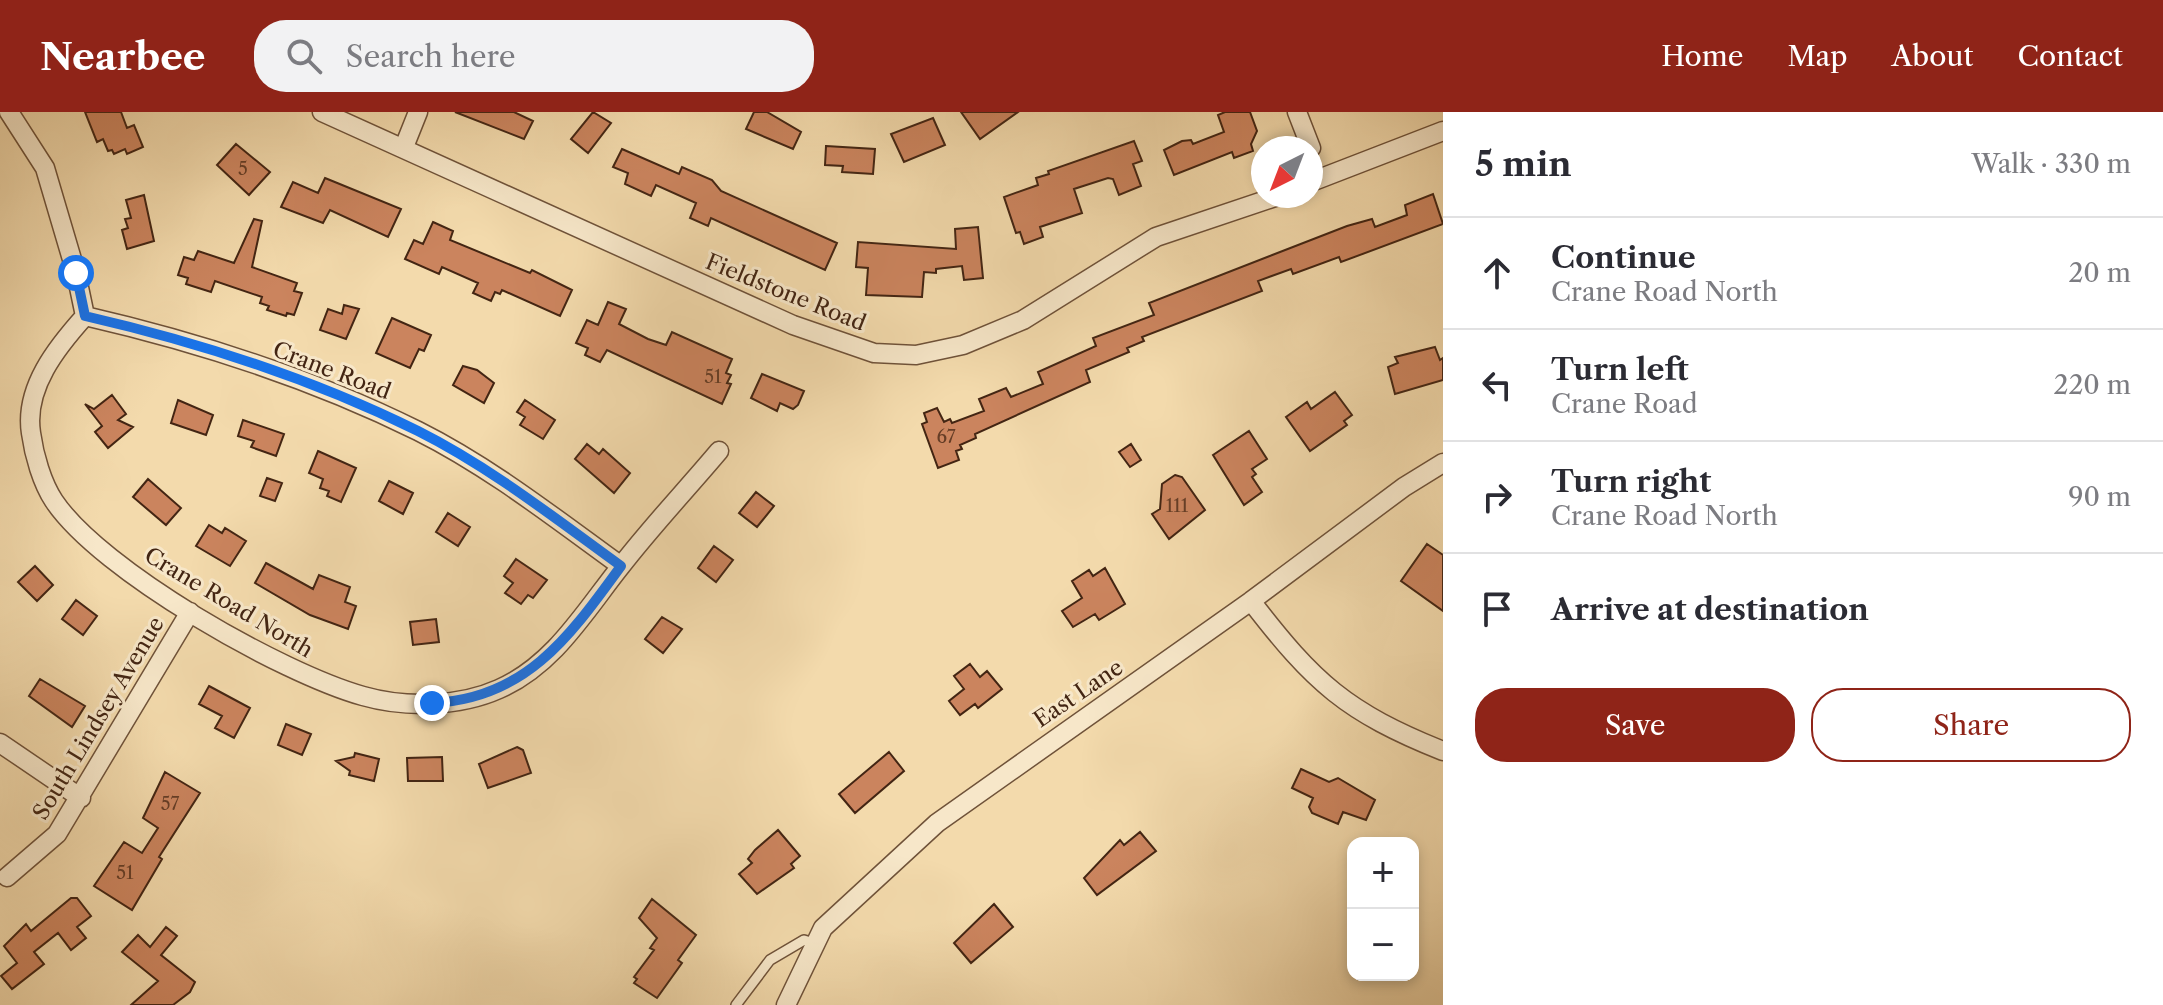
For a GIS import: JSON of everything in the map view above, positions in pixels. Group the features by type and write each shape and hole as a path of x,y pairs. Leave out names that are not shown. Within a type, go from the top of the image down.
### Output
{"street":[{"path":"9,112 45,168 76,273 85,316"},
{"name":"Fieldstone Road","path":"322,112 793,325 874,353 916,355 963,345 1023,320 1156,237 1251,205"},
{"path":"404,147 418,112"},
{"path":"1297,112 1306,136"},
{"path":"1323,177 1443,131"},
{"name":"Crane Road","path":"85,316 145,330 242,361 348,400 420,432 472,462 621,566"},
{"name":"Crane Road North","path":"85,316 52,357 36,391 30,431 53,500 89,539 190,612 291,670 343,690 400,702 456,702 503,688 550,654 719,451"},
{"name":"East Lane","path":"786,1005 823,928 937,823 1251,601 1384,501 1443,463"},
{"path":"1251,601 1296,659 1328,690 1352,708 1443,751"},
{"name":"South Lindsey Avenue","path":"7,877 57,834 190,612"},
{"path":"0,743 81,798"}],"lane":[{"path":"736,1005 770,960 804,940 814,943"}],"building":[{"path":"85,112 121,112 127,128 134,125 143,147 127,154 125,149 114,154 112,150 108,151 103,139 97,142"},
{"path":"455,112 514,112 533,121 524,139"},
{"path":"593,112 611,123 588,153 571,139"},
{"path":"754,112 767,112 801,132 793,149 746,129"},
{"path":"961,112 1018,112 980,139"},
{"path":"1250,112 1257,131 1251,136 1251,152 1234,158 1232,152 1174,175 1164,150 1182,141 1191,140 1193,144 1224,132 1218,115"},
{"path":"933,118 945,145 904,162 891,134"},
{"path":"1134,141 1142,161 1133,164 1141,186 1119,195 1113,179 1108,178 1074,189 1082,213 1040,227 1043,237 1024,244 1020,232 1016,233 1004,197 1038,185 1036,178 1049,174 1048,171"},
{"path":"236,144 270,172 249,195 217,165"},
{"path":"826,146 875,149 873,174 842,172 843,166 825,165"},
{"path":"622,149 679,174 682,167 712,180 721,191 837,243 825,270 711,218 708,226 690,218 696,203 656,185 651,196 625,184 628,173 613,167"},
{"path":"325,178 401,209 388,237 330,210 323,223 281,207 293,182 318,193"},
{"path":"1433,194 1443,224 1341,262 1339,257 1293,274 1291,269 1258,281 1262,291 1142,337 1144,341 1127,348 1129,352 1086,370 1090,382 975,434 976,438 960,445 962,449 956,451 959,460 938,468 922,424 927,422 924,413 937,408 944,422 950,419 952,423 984,411 979,399 1006,388 1011,397 1043,384 1038,372 1096,346 1093,338 1154,315 1149,303 1347,226 1372,219 1375,227 1407,215 1405,205"},
{"path":"144,195 154,241 127,249 122,230 128,228 125,219 131,218 126,200"},
{"path":"254,219 262,221 252,267 297,283 294,291 302,293 294,315 287,313 286,316 267,310 269,306 260,303 262,297 215,281 211,292 186,284 188,278 178,275 184,257 194,260 198,251 234,263"},
{"path":"433,222 453,231 450,240 530,273 532,270 572,290 560,316 502,290 500,294 495,292 491,301 473,293 478,283 442,267 439,274 405,259 414,240 423,244"},
{"path":"978,227 983,278 964,280 962,266 936,269 936,273 924,272 922,297 866,295 868,268 856,267 858,242 956,249 955,229"},
{"path":"608,302 626,309 619,324 648,339 666,345 672,332 732,359 726,373 731,375 727,383 731,384 722,404 607,350 600,362 585,355 588,348 576,343 587,320 598,325"},
{"path":"344,305 359,309 346,339 320,330 328,309 342,314"},
{"path":"392,318 431,335 424,351 419,349 410,368 376,353"},
{"path":"1435,347 1440,360 1443,358 1443,380 1395,394 1388,367 1398,363 1395,357"},
{"path":"463,366 477,370 494,383 484,403 453,385"},
{"path":"762,374 804,391 798,405 793,409 780,403 777,411 751,398"},
{"path":"1335,392 1352,415 1344,421 1347,425 1310,451 1286,417 1307,402 1311,409"},
{"path":"112,395 126,414 118,420 133,427 108,448 95,432 102,426 85,404 94,409"},
{"path":"178,400 213,415 206,435 171,423"},
{"path":"525,400 555,420 543,439 520,425 525,417 517,412"},
{"path":"243,420 284,434 276,456 251,447 254,441 238,436"},
{"path":"1249,431 1267,459 1252,469 1256,474 1252,477 1262,492 1244,505 1213,455"},
{"path":"587,444 599,454 603,449 630,473 614,493 575,459"},
{"path":"1131,444 1141,460 1130,467 1119,452"},
{"path":"318,451 356,468 341,502 327,496 329,491 320,488 323,479 309,473"},
{"path":"1175,475 1182,477 1205,510 1169,539 1152,514 1160,509 1162,484"},
{"path":"267,478 282,483 275,501 260,496"},
{"path":"148,479 181,508 166,525 133,497"},
{"path":"389,481 413,493 403,514 379,501"},
{"path":"756,492 774,506 757,527 739,513"},
{"path":"448,513 470,527 458,546 436,532"},
{"path":"209,525 222,533 225,528 246,541 230,566 196,546"},
{"path":"1427,544 1443,555 1443,611 1401,581"},
{"path":"714,546 733,560 716,582 698,568"},
{"path":"516,559 547,580 533,598 528,595 521,604 505,593 513,583 504,576"},
{"path":"266,563 313,589 319,575 350,587 345,602 356,606 348,629 310,615 255,583"},
{"path":"35,566 53,585 37,601 18,582"},
{"path":"1105,568 1125,604 1099,620 1095,614 1073,627 1062,611 1082,598 1072,581 1089,570 1093,576"},
{"path":"76,600 97,616 83,635 62,619"},
{"path":"662,617 682,629 663,653 645,639"},
{"path":"436,619 439,642 413,645 410,622"},
{"path":"970,664 980,677 987,671 1002,689 978,708 975,704 960,715 949,701 964,689 954,676"},
{"path":"40,679 85,706 72,727 29,696"},
{"path":"209,686 250,708 234,738 215,728 222,716 199,704"},
{"path":"286,724 311,734 302,755 278,745"},
{"path":"517,747 523,750 531,773 488,788 479,764"},
{"path":"889,752 904,771 855,813 839,794"},
{"path":"355,753 379,759 374,781 349,775 350,771 336,761 354,757"},
{"path":"442,757 443,781 408,781 407,758"},
{"path":"1301,769 1329,782 1338,778 1375,800 1366,820 1343,812 1338,824 1312,813 1309,807 1313,798 1292,788"},
{"path":"165,772 200,793 159,857 162,859 132,910 94,886 124,842 142,853 158,828 143,818"},
{"path":"778,830 800,856 791,864 794,868 757,894 739,874 752,863 748,859 755,850"},
{"path":"1140,832 1156,851 1097,895 1084,878 1120,840 1124,845"},
{"path":"71,898 77,898 91,916 77,927 86,938 71,950 58,933 34,952 44,964 12,989 1,976 17,963 4,946 26,924 31,931"},
{"path":"652,899 696,935 678,960 682,963 657,998 634,983 637,979 634,977 654,950 650,948 657,938 639,918"},
{"path":"994,904 1013,927 971,963 954,943"},
{"path":"166,927 177,936 161,955 195,982 190,992 173,1005 131,1005 158,981 122,952 138,935 150,947"}],"route":[{"path":"76,273 85,316 145,330 242,361 348,400 420,432 472,462 621,566 572,630 550,654 527,672 503,688 481,696 456,702 432,703"}]}
